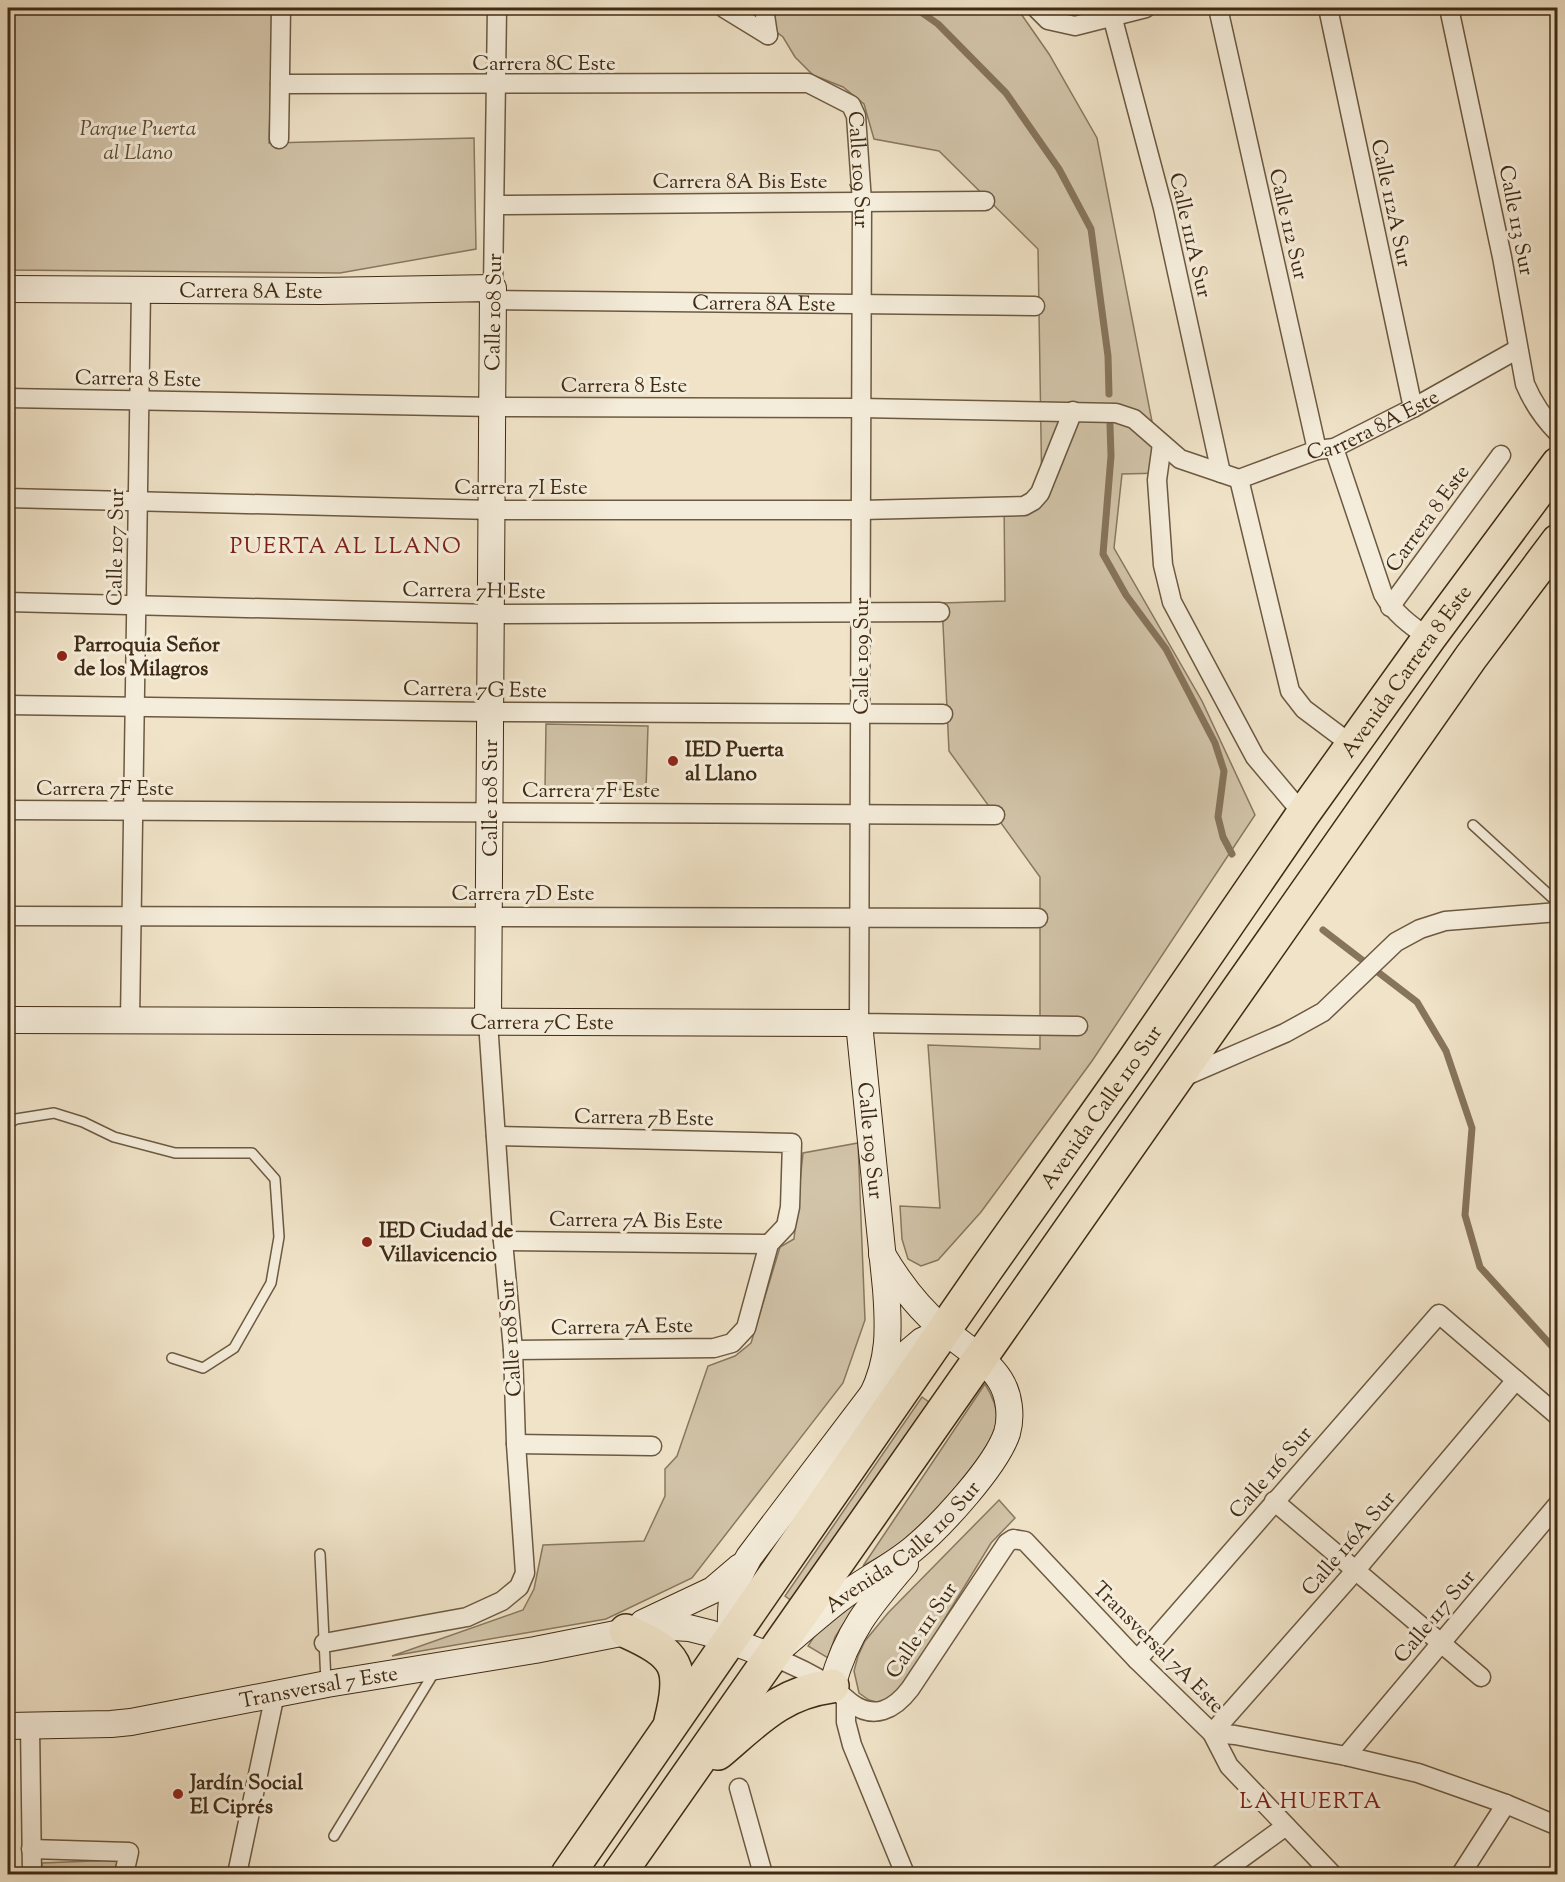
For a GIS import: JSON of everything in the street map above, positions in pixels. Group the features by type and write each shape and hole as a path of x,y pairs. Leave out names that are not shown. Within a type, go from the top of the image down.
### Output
{"highway":[{"name":"Avenida Carrera 8 Este","path":"1256,881 1429,638 1557,464"},
{"name":"Avenida Calle 110 Sur","path":"620,1874 1471,657 1557,541"},
{"name":"Avenida Calle 110 Sur","path":"568,1875 1256,881"},
{"path":"626,1630 648,1641 670,1658 675,1665 678,1686 670,1730"},
{"path":"684,1781 783,1701 806,1691 839,1692"}],"street":[{"path":"279,140 281,8"},
{"name":"Calle 108 Sur","path":"324,1643 467,1617 502,1601 519,1587 525,1573 516,1444 513,1350 488,1022 497,8"},
{"path":"724,8 768,35 764,8"},
{"path":"1036,8 1048,20 1075,26 1111,12 1146,8"},
{"name":"Calle 112 Sur","path":"1218,8 1326,449 1390,607 1429,638"},
{"name":"Calle 112A Sur","path":"1328,8 1413,408"},
{"name":"Calle 113 Sur","path":"1449,8 1502,257 1526,384 1533,402 1557,433"},
{"name":"Calle 111A Sur","path":"1111,12 1230,476 1290,691 1304,709 1352,745"},
{"name":"Carrera 8C Este","path":"280,84 496,86 808,83"},
{"name":"Calle 109 Sur","path":"808,83 851,105 856,116 862,202 859,1023 889,1328 880,1378 872,1396"},
{"name":"Carrera 8A Bis Este","path":"495,205 985,201"},
{"name":"Carrera 8A Este","path":"8,289 321,291 1035,306"},
{"name":"Calle 107 Sur","path":"130,1021 141,290"},
{"name":"Carrera 8A Este","path":"1230,476 1326,449 1413,408 1518,350"},
{"name":"Carrera 8 Este","path":"8,398 493,407 861,408 1116,413 1134,419 1180,459 1230,476"},
{"name":"Carrera 7I Este","path":"8,498 492,510 861,510 1024,506 1040,493 1073,411"},
{"path":"1162,444 1156,480 1163,565 1172,602 1255,757 1303,814"},
{"name":"Carrera 8 Este","path":"1390,607 1501,455"},
{"name":"Carrera 7H Este","path":"8,603 491,614 940,612"},
{"name":"Carrera 7G Este","path":"8,705 490,712 943,714"},
{"name":"Carrera 7F Este","path":"8,810 995,814"},
{"path":"1174,1081 1295,1028 1323,1012 1378,957 1396,942 1420,929 1445,921 1557,912"},
{"name":"Carrera 7D Este","path":"8,916 489,915 1038,918"},
{"name":"Carrera 7C Este","path":"8,1020 1078,1026"},
{"name":"Carrera 7B Este","path":"496,1136 792,1143 790,1208 786,1226 769,1244"},
{"name":"Carrera 7A Bis Este","path":"503,1242 769,1244"},
{"name":"Carrera 7A Este","path":"513,1350 714,1348 732,1343 746,1328 769,1244"},
{"name":"Calle 109 Sur","path":"882,1254 916,1304 979,1358"},
{"name":"Calle 116 Sur","path":"1137,1660 1439,1314 1516,1380"},
{"name":"Avenida Calle 110 Sur","path":"731,1640 731,1597 749,1557 897,1362 910,1350 944,1330"},
{"name":"Avenida Calle 110 Sur","path":"771,1656 838,1600 904,1556 927,1537 945,1520 995,1459 1008,1430 1010,1410 1005,1389 999,1379 979,1358"},
{"path":"1516,1380 1557,1416"},
{"name":"Calle 116A Sur","path":"1212,1733 1355,1571 1516,1380"},
{"path":"516,1444 652,1446"},
{"path":"1274,1501 1481,1677"},
{"name":"Calle 117 Sur","path":"1346,1756 1557,1504"},
{"path":"905,1875 852,1745 839,1692 845,1647 857,1625 927,1537"},
{"name":"Transversal 7A Este","path":"1016,1539 1025,1541 1137,1660 1212,1733 1229,1766 1332,1875"},
{"name":"Calle 111 Sur","path":"839,1692 859,1708 871,1711 885,1711 896,1705 910,1689 1007,1543 1016,1539"},
{"name":"Transversal 7 Este","path":"626,1630 713,1590 737,1571 749,1557"},
{"name":"Transversal 7 Este","path":"19,1726 111,1725 132,1722 327,1684 545,1648 626,1630 656,1626 689,1628 731,1640 771,1656 839,1692"},
{"path":"237,1875 275,1694"},
{"path":"19,1726 32,1875"},
{"path":"1212,1733 1235,1735 1346,1756 1418,1773 1506,1804 1557,1826"},
{"path":"739,1788 763,1875"},
{"path":"1461,1875 1506,1804"},
{"path":"1220,1875 1286,1826"},
{"path":"31,1849 129,1852 124,1875"}],"lane":[{"path":"1473,825 1557,903"},
{"path":"8,1124 16,1119 54,1113 83,1122 114,1137 175,1153 252,1153 275,1179 279,1238 271,1283 234,1348 203,1368 172,1358"},
{"path":"320,1554 327,1684"},
{"path":"334,1836 437,1666"}],"green space":[{"name":"Parque Puerta al Llano","path":"8,8 273,8 269,143 474,138 476,249 340,273 8,270"},
{"path":"745,8 1017,8 1049,54 1097,138 1162,473 1122,474 1114,548 1202,701 1255,815 1092,1061 981,1212 938,1260 921,1266 908,1259 902,1239 900,1206 940,1208 928,1045 1040,1049 1040,877 949,751 942,603 1005,601 1004,499 1042,498 1038,249 939,151 874,139 864,104 843,87 813,75 795,57 783,37"},
{"path":"546,724 648,726 646,790 545,788"},
{"path":"858,1143 865,1320 843,1383 692,1578 606,1619 392,1656 523,1610 534,1589 543,1545 644,1541 665,1496 665,1469 677,1456 708,1366 735,1356 751,1343 780,1247 794,1239 803,1153"},
{"path":"985,1384 995,1405 997,1421 991,1439 981,1455 920,1525 895,1547 863,1566"},
{"path":"922,1397 933,1405 796,1604 785,1596"},
{"path":"999,1500 1015,1518 991,1543 906,1682 895,1694 880,1703 869,1700 859,1693 854,1671 865,1641 888,1613"},
{"path":"864,1592 835,1637 828,1658 808,1646 825,1620"},
{"path":"118,1860 116,1874 42,1874 42,1863"}],"waterway":[{"path":"915,8 938,24 1006,93 1059,169 1091,229 1108,356 1109,394"},
{"path":"1110,425 1111,456 1103,554 1126,595 1166,649 1215,743 1224,771 1218,817 1223,837 1232,854"},
{"path":"1323,930 1417,1002 1446,1051 1472,1128 1465,1215 1480,1267 1558,1353"}],"place":[{"name":"Parroquia Señor de los Milagros","path":"62,656"},
{"name":"IED Puerta al Llano","path":"673,761"},
{"name":"IED Ciudad de Villavicencio","path":"367,1242"},
{"name":"Jardín Social El Ciprés","path":"178,1794"}],"district":[{"name":"PUERTA AL LLANO","path":"346,545"},
{"name":"LA HUERTA","path":"1311,1800"}]}
